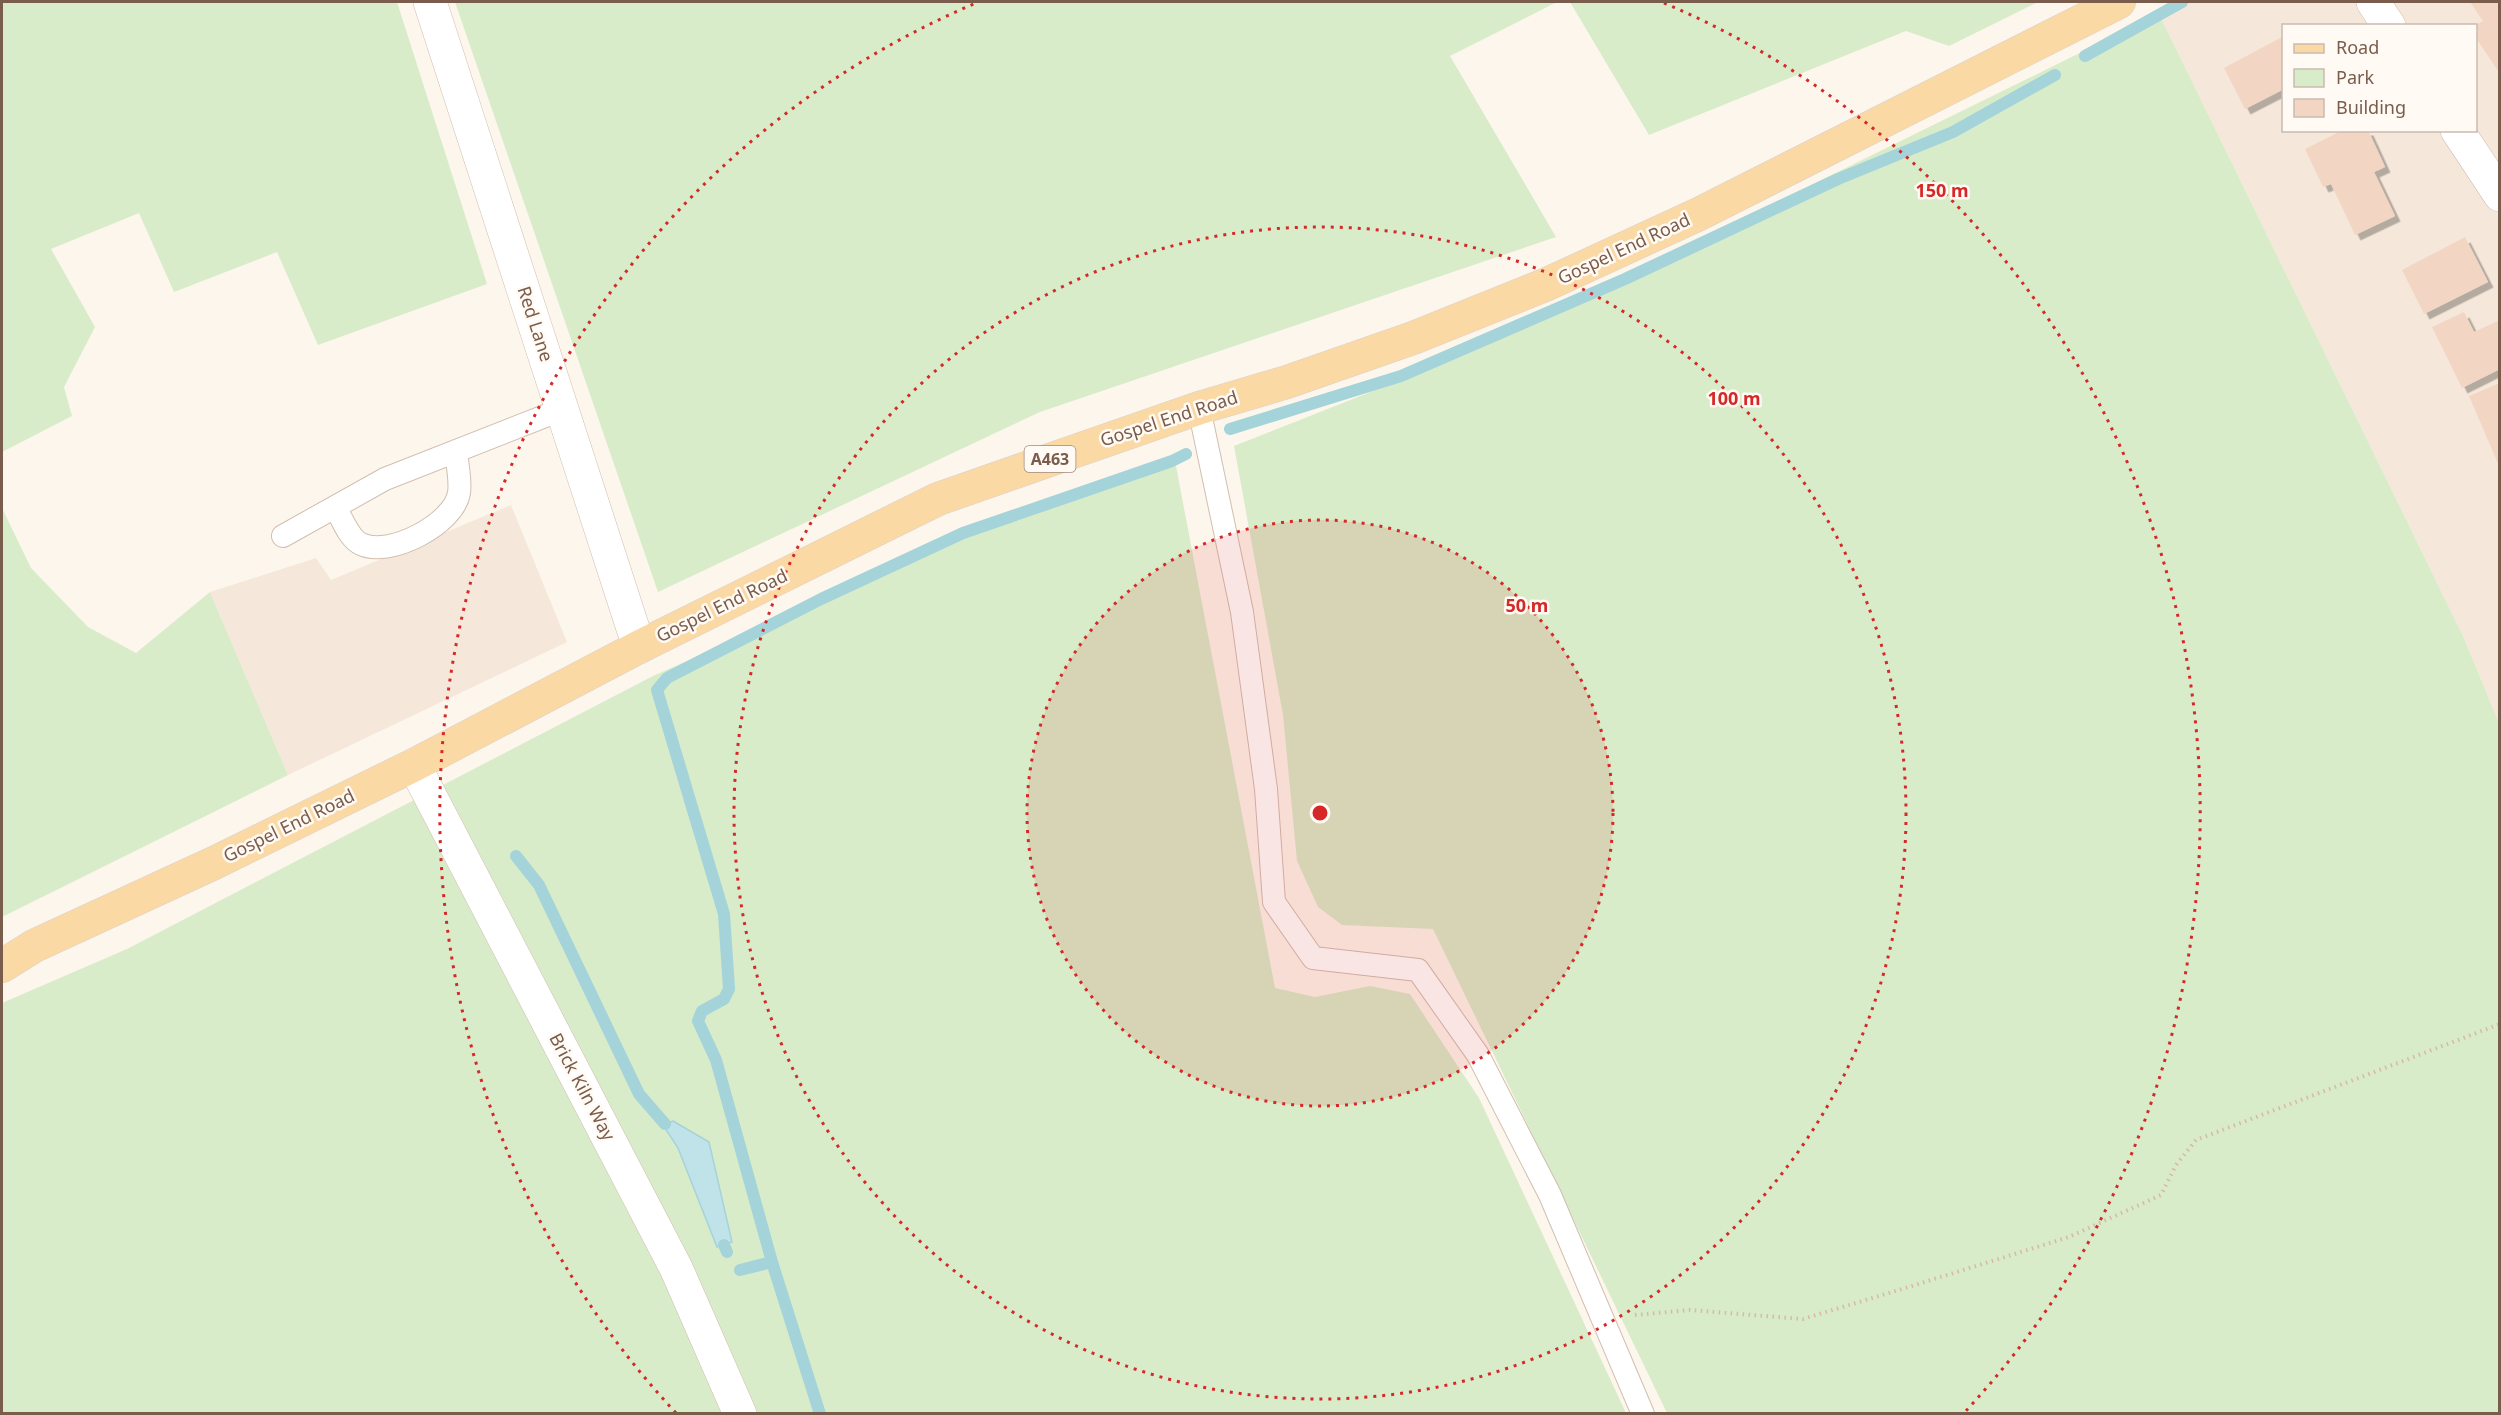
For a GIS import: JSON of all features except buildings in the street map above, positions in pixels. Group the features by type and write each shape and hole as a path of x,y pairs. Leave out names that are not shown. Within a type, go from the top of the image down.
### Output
{"main road":[{"name":"Gospel End Road","path":"2,966 34,946 214,863 414,765 639,647 938,499 1199,408 1287,382 1413,338 1545,285 1699,214 2119,2"}],"street":[{"name":"Red Lane","path":"430,2 639,647"},
{"path":"2373,2 2388,24"},
{"path":"2458,132 2499,195"},
{"name":"Brick Kiln Way","path":"414,765 676,1268 740,1413"}],"lane":[{"path":"1199,408 1242,612 1266,789 1274,902 1313,958 1418,970 1478,1055 1550,1195 1643,1413"},
{"path":"283,536 384,479 562,409"},
{"path":"335,507 356,541 364,546 381,548 414,539 442,520 455,504 459,493 456,451"}],"path":[{"path":"1602,1317 1690,1310 1803,1319 2068,1237 2161,1195 2176,1165 2196,1140 2499,1024"}],"shaded area":[{"path":"2182,2 2499,2 2499,723 2463,636 2159,14"},
{"path":"511,505 567,642 288,775 210,592 316,558 331,580"}],"green space":[{"path":"2,2 397,2 487,284 318,345 277,252 174,292 139,213 51,249 95,327 64,387 72,416 2,452"},
{"path":"455,2 1557,2 1450,56 1556,237 1040,412 658,592"},
{"path":"1570,2 2038,2 1949,46 1906,31 1649,135"},
{"path":"2159,14 2463,636 2499,723 2499,1413 1667,1413 1433,929 1342,925 1318,907 1297,861 1283,715 1234,446 1469,353"},
{"path":"1176,466 1275,988 1315,997 1370,986 1410,994 1479,1098 1626,1413 2,1413 2,1003 127,949 653,676 1080,487"},
{"path":"2,508 31,568 88,627 136,653 210,592 288,775 2,917"}],"water":[{"path":"673,1121 709,1142 732,1242 717,1247 678,1148 665,1128 665,1124"}],"waterway":[{"path":"2085,56 2182,2"},
{"path":"1230,429 1401,376 1625,279 1838,179 1953,132 2055,75"},
{"path":"820,1414 772,1262 716,1060 698,1021 702,1011 724,999 729,989 724,914 657,690 667,678 821,599 963,533 1172,461 1186,454"},
{"path":"516,856 539,885 639,1094 665,1124"},
{"path":"724,1245 727,1252"},
{"path":"740,1270 772,1262"}]}
